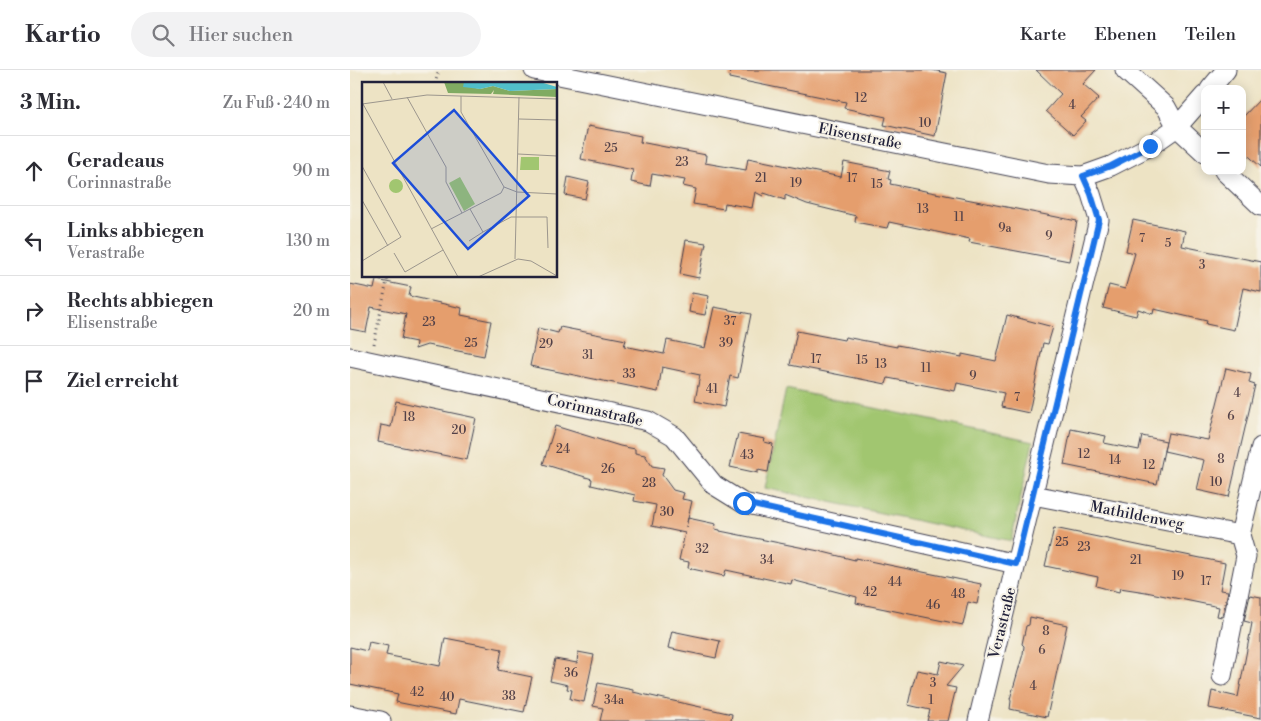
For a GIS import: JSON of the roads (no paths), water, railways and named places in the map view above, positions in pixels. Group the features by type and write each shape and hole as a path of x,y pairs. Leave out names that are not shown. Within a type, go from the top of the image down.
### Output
{"street":[{"name":"Elisenstraße","path":"534,70 1049,174 1083,176 1111,166 1150,146 1177,127 1201,100"},
{"path":"1125,70 1166,107 1177,127 1201,149"},
{"path":"1213,85 1226,70"},
{"path":"1228,175 1261,206"},
{"name":"Verastraße","path":"978,721 1099,220 1083,176"},
{"name":"Corinnastraße","path":"350,357 648,421 674,436 714,485 744,503 1016,564"},
{"path":"1222,676 1246,556 1240,535 1261,447"},
{"name":"Mathildenweg","path":"1033,495 1240,535"},
{"path":"350,715 381,721"}]}
